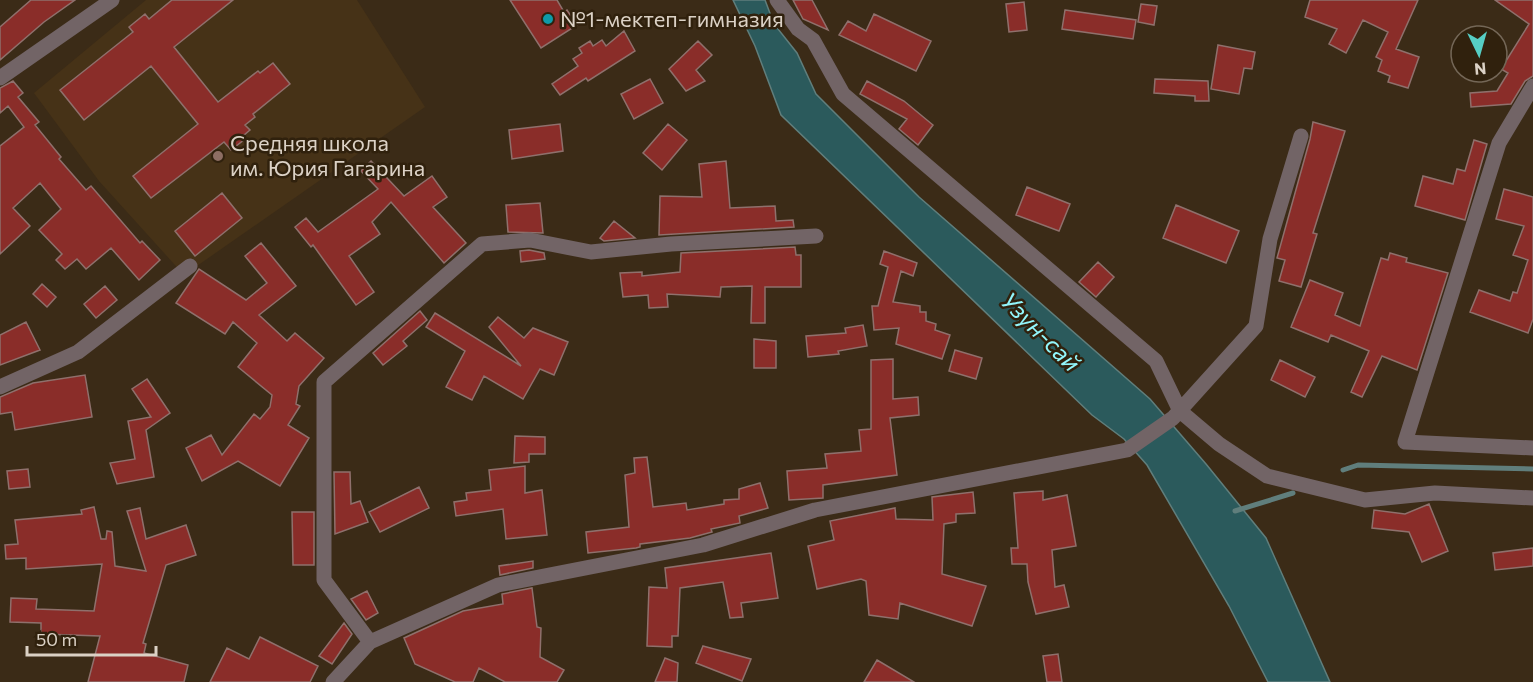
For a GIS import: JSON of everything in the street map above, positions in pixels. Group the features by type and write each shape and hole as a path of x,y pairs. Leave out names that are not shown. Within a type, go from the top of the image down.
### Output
{"street":[{"path":"0,78 112,0"},
{"path":"777,0 798,29 813,40 843,94 1156,361 1177,415 1267,476 1365,500 1435,493 1533,498"},
{"path":"1533,86 1498,143 1405,442 1533,448"},
{"path":"333,682 370,642 498,585 703,545 815,510 1127,450 1177,415 1256,326 1270,239 1301,136"},
{"path":"370,642 324,580 324,382 482,244 530,240 591,252 671,244 816,236"},
{"path":"0,387 78,352 190,266"}],"shaded area":[{"name":"Средняя школа им. Юрия Гагарина","path":"146,0 357,0 425,107 184,275 99,181 34,93"}],"water":[{"name":"Узун-сай","path":"733,0 765,0 774,24 797,53 816,94 919,197 1150,399 1266,538 1330,682 1268,682 1229,606 1147,465 1124,439 1092,415 781,115 755,46"}],"building":[{"path":"31,0 75,0 44,22 0,60 0,27"},
{"path":"172,0 233,0 174,47 218,102 258,71 260,73 273,63 290,84 253,114 255,117 245,125 250,130 243,136 245,139 231,150 224,142 151,198 133,176 198,124 151,66 84,120 60,90 133,32 129,27 145,14 149,19"},
{"name":"№1-мектеп-гимназия","path":"510,0 557,0 564,12 567,10 577,25 541,48"},
{"path":"793,0 812,0 828,30 803,19"},
{"path":"1310,0 1418,0 1396,49 1419,57 1408,88 1388,82 1390,76 1378,71 1382,60 1376,57 1388,32 1363,20 1346,53 1329,44 1337,29 1305,17"},
{"path":"1495,0 1533,0 1533,76 1525,81 1511,104 1471,107 1470,93 1497,91 1501,84 1509,84 1509,56 1529,24"},
{"path":"1024,2 1027,30 1009,32 1006,4"},
{"path":"1141,4 1157,6 1154,25 1138,22"},
{"path":"1065,10 1136,20 1133,39 1062,29"},
{"path":"874,14 931,41 916,71 839,35 848,21 866,31"},
{"path":"624,31 635,51 588,81 586,78 560,95 552,84 578,66 573,59 582,53 579,48 590,41 593,46 602,40 606,46"},
{"path":"698,41 712,55 696,70 705,81 686,91 669,69"},
{"path":"1218,45 1255,52 1252,69 1244,68 1239,94 1211,89"},
{"path":"650,79 663,103 634,119 621,94"},
{"path":"1155,79 1208,81 1209,101 1195,101 1195,96 1154,93"},
{"path":"13,81 23,93 18,97 39,122 35,125 61,157 59,159 86,190 91,186 140,243 142,241 160,260 139,280 111,248 86,269 77,259 65,269 56,260 62,254 39,230 61,209 40,183 13,208 30,226 0,254 0,146 24,127 8,106 0,113 0,88"},
{"path":"867,81 904,101 933,125 918,145 899,129 907,119 860,94"},
{"path":"1313,122 1345,131 1313,233 1317,234 1301,287 1279,281 1285,260 1277,258"},
{"path":"560,124 563,151 512,159 509,130"},
{"path":"668,124 687,140 662,170 643,153"},
{"path":"1474,140 1487,144 1465,220 1415,206 1423,176 1453,184 1457,169 1465,171"},
{"path":"371,161 404,196 432,176 447,197 433,207 466,243 444,263 391,202 372,222 380,234 349,256 374,292 356,305 313,245 311,247 295,227 306,218 318,232 378,189 361,171"},
{"path":"726,161 730,208 775,206 776,221 793,220 794,227 659,235 660,196 702,197 699,164"},
{"path":"1027,187 1070,204 1059,231 1016,215"},
{"path":"1504,189 1533,197 1533,319 1528,333 1470,312 1479,290 1510,301 1513,292 1517,293 1528,260 1513,255 1524,226 1496,219"},
{"path":"222,193 242,218 195,256 175,231"},
{"path":"540,203 543,233 508,232 506,205"},
{"path":"1176,205 1239,231 1226,263 1163,238"},
{"path":"614,221 635,238 604,241 600,238"},
{"path":"261,243 296,286 259,315 287,341 295,333 324,358 299,386 296,404 300,406 288,425 309,438 280,486 238,461 202,481 186,448 211,435 222,455 254,414 260,419 270,407 272,395 238,367 257,343 233,322 225,334 176,303 199,269 246,300 267,283 245,256"},
{"path":"795,247 796,255 801,255 801,287 765,287 765,323 751,323 752,286 721,287 720,297 667,294 668,307 649,308 648,295 623,297 620,273 642,272 642,276 680,272 681,253"},
{"path":"520,251 544,253 545,259 521,262"},
{"path":"884,251 917,263 913,276 901,271 893,302 920,306 920,312 926,312 926,321 936,324 935,330 950,335 942,359 896,344 899,328 874,330 872,306 878,306 888,267 880,264"},
{"path":"1390,253 1407,258 1406,262 1448,273 1417,370 1382,356 1362,397 1351,392 1369,351 1331,335 1328,342 1291,327 1310,280 1343,293 1335,315 1360,326 1381,258 1388,260"},
{"path":"1098,262 1114,277 1096,297 1079,282"},
{"path":"42,284 56,297 47,307 33,294"},
{"path":"105,286 117,300 96,318 84,304"},
{"path":"420,311 427,320 403,341 407,346 383,365 373,353"},
{"path":"435,313 521,366 489,327 498,317 524,338 533,328 568,342 554,375 540,369 523,399 484,376 472,400 446,387 465,351 426,327"},
{"path":"26,322 40,350 0,365 0,335"},
{"path":"863,325 867,346 838,351 839,354 808,357 806,336 846,333 845,328"},
{"path":"754,339 776,341 776,368 754,368"},
{"path":"955,350 982,358 976,379 949,371"},
{"path":"893,359 893,399 918,397 919,415 890,418 897,475 823,485 823,498 789,500 787,471 827,468 825,454 861,451 859,430 871,429 871,360"},
{"path":"1280,360 1315,377 1305,397 1271,380"},
{"path":"85,375 92,417 15,430 12,412 0,414 0,397 33,383"},
{"path":"147,379 170,413 146,430 154,477 117,484 110,463 135,459 128,421 151,417 132,389"},
{"path":"515,436 545,437 545,454 529,454 529,462 514,463"},
{"path":"647,457 653,507 686,503 687,510 724,504 724,500 739,499 739,489 760,483 768,508 739,516 740,523 711,529 712,532 690,538 640,544 640,547 636,548 588,553 586,532 629,527 625,475 635,473 634,458"},
{"path":"525,466 525,493 542,490 547,535 506,539 503,509 456,516 454,502 467,500 466,493 491,490 489,470"},
{"path":"28,469 30,487 9,489 7,471"},
{"path":"334,472 350,472 351,504 360,501 368,522 335,534"},
{"path":"419,487 429,508 380,532 369,512"},
{"path":"1043,491 1043,500 1067,495 1076,546 1052,550 1055,587 1064,585 1069,607 1036,614 1028,582 1027,564 1012,564 1011,548 1018,548 1014,493"},
{"path":"973,492 975,513 956,514 956,522 944,524 942,574 986,586 972,626 900,603 898,619 869,615 866,581 861,579 817,589 808,546 834,540 830,521 895,508 896,519 933,520 932,497"},
{"path":"1429,504 1448,551 1422,562 1409,532 1372,528 1374,510 1405,514"},
{"path":"94,507 101,539 106,539 107,531 112,532 115,566 146,571 127,511 140,508 146,539 186,525 196,555 166,565 143,643 146,644 144,653 188,665 184,682 88,682 100,636 41,634 41,623 10,622 11,598 37,599 36,609 94,611 102,564 26,569 26,558 6,559 5,545 18,544 15,520 82,514 81,510"},
{"path":"292,512 314,512 314,565 293,565"},
{"path":"1533,548 1533,566 1495,570 1493,553"},
{"path":"771,553 778,598 741,603 743,617 730,618 723,582 680,588 678,636 672,636 672,647 647,646 649,587 667,588 665,568"},
{"path":"533,561 533,568 500,575 499,566"},
{"path":"532,588 537,627 541,628 540,657 564,670 557,682 505,682 479,668 473,682 455,682 415,664 404,638 463,611 503,604 502,594"},
{"path":"367,591 378,613 366,620 351,599"},
{"path":"344,623 352,634 332,664 319,656"},
{"path":"260,637 318,666 310,682 210,682 227,648 249,659"},
{"path":"703,646 751,659 742,681 696,663"},
{"path":"1058,654 1062,682 1047,682 1043,656"},
{"path":"665,658 678,663 677,682 655,682"},
{"path":"877,660 914,682 864,682"}],"waterway":[{"path":"1343,470 1358,465 1533,469"},
{"path":"1235,511 1293,493"}],"place":[{"name":"№1-мектеп-гимназия","path":"548,19"},
{"name":"Средняя школа им. Юрия Гагарина","path":"218,156"}]}
